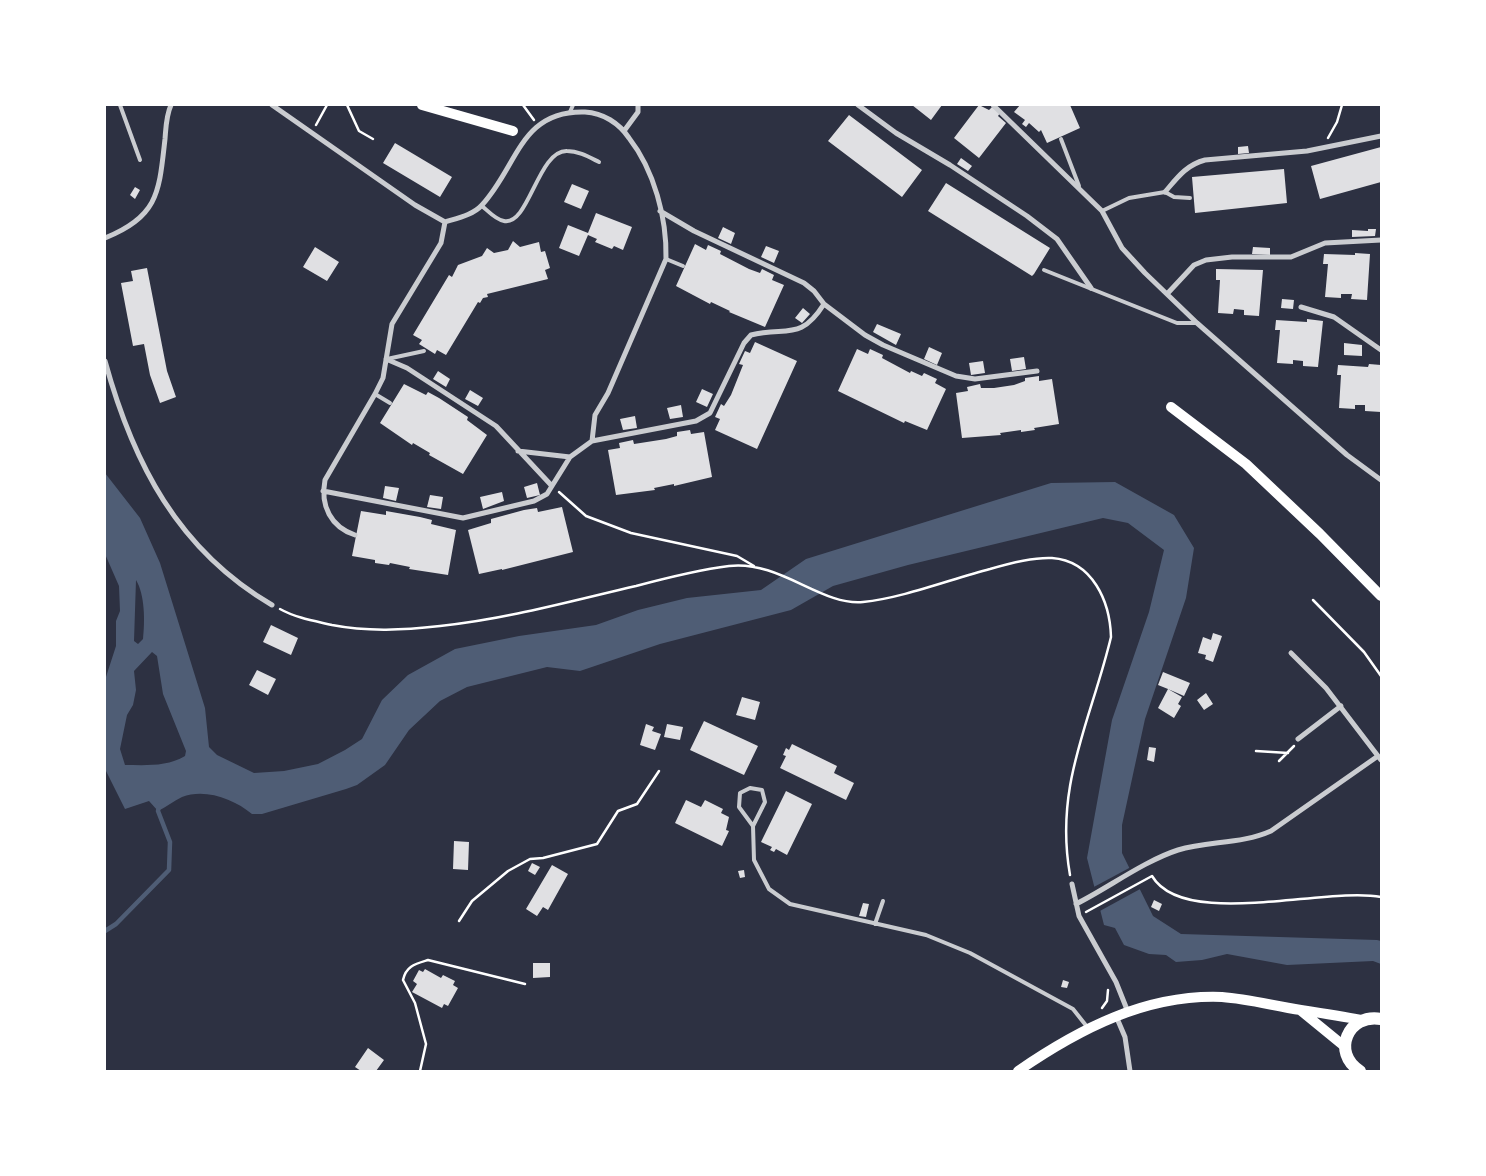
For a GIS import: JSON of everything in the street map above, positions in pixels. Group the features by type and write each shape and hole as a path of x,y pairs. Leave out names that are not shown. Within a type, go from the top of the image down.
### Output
{"main road":[{"path":"422,105 513,131"},
{"path":"1171,407 1246,464 1320,534 1381,596"},
{"path":"1018,1071 1049,1050 1088,1028 1128,1012 1172,1001 1220,997 1267,1002 1300,1010 1361,1020 1379,1017"},
{"path":"1300,1010 1344,1046"},
{"path":"1360,1071 1348,1060 1344,1046 1349,1031 1361,1020"}],"street":[{"path":"105,238 135,222 153,203 160,183 167,117 171,105"},
{"path":"272,105 415,205 445,222 466,216 482,206 532,130 558,114 591,112 610,119 624,131 636,147 649,172 666,238 666,259 596,415 592,441"},
{"path":"624,131 638,112 638,105"},
{"path":"858,105 896,133 950,165 1027,216 1057,239 1091,288"},
{"path":"993,105 1079,186 1102,211 1122,248 1197,323 1347,455 1381,480"},
{"path":"1165,192 1184,170 1200,162 1314,150 1381,136"},
{"path":"660,211 694,231 804,283 814,291 824,304 865,335 883,345 956,376 975,379 1037,371"},
{"path":"355,535 343,531 329,516 323,491 325,480 383,378 392,324 441,244 445,222"},
{"path":"1167,294 1194,265 1206,260 1232,257 1291,257 1326,243 1381,240"},
{"path":"323,491 463,518 534,501 547,494 570,457 592,441 696,422 710,413 744,343 751,335 803,328 812,321 824,304"},
{"path":"1301,307 1334,317 1381,350"},
{"path":"386,359 407,368 496,426 517,451 552,485"},
{"path":"105,361 123,418 135,447 163,499 208,558 246,590 272,605"},
{"path":"517,451 570,457"},
{"path":"1076,904 1179,850 1251,838 1270,832 1379,758 1341,706 1320,681 1291,653"},
{"path":"1298,739 1341,706"},
{"path":"1072,884 1079,916 1116,982 1128,1012"},
{"path":"1116,1016 1125,1037 1130,1071"}],"lane":[{"path":"120,105 140,160"},
{"path":"570,112 574,105"},
{"path":"1060,139 1079,186"},
{"path":"482,206 498,219 505,222 512,219 522,209 548,162 556,154 565,150 581,153 600,162"},
{"path":"1102,211 1129,198 1165,192 1174,197 1190,198"},
{"path":"666,259 683,266"},
{"path":"1044,270 1177,322 1197,323"},
{"path":"386,359 424,351"},
{"path":"375,394 390,403"},
{"path":"753,826 739,807 740,793 750,788 762,790 765,802 753,826 754,860 770,889 790,904 926,935 970,953 1073,1009 1088,1028"},
{"path":"875,924 883,901"}],"path":[{"path":"310,132 327,105"},
{"path":"347,105 359,131 373,139"},
{"path":"523,105 537,126"},
{"path":"1337,122 1342,105"},
{"path":"552,485 586,516 631,533 737,556 756,567"},
{"path":"272,605 310,620 356,629 406,629 487,621 693,572 731,566 756,567 782,574 824,593 844,600 861,602 884,598 1017,561 1053,558 1074,564 1093,578 1105,599 1110,620 1111,637 1070,775 1065,837 1072,884"},
{"path":"1312,600 1364,652 1381,676"},
{"path":"1279,761 1298,742 1298,739"},
{"path":"1256,752 1288,753"},
{"path":"459,921 472,901 508,871 530,859 576,851 597,844 618,811 638,804 659,771"},
{"path":"1090,910 1152,876 1156,883 1176,896 1218,903 1252,903 1346,894 1381,897"},
{"path":"420,1071 426,1044 415,1003 403,980 405,972 413,964 428,960 525,984"},
{"path":"1097,1011 1107,1001 1108,986"}],"water":[{"path":"105,473 140,518 160,563 205,708 209,747 217,755 254,773 284,771 318,764 362,739 382,700 408,675 455,649 519,636 596,625 638,610 687,598 761,590 806,559 1051,483 1115,482 1174,515 1194,548 1186,598 1145,719 1122,825 1122,853 1153,916 1181,934 1377,940 1381,941 1381,964 1373,961 1287,965 1227,954 1202,960 1176,962 1166,955 1149,954 1124,945 1115,928 1104,925 1087,858 1112,720 1149,612 1164,550 1128,523 1103,518 908,565 833,586 791,610 660,644 580,671 547,667 467,687 440,701 409,730 385,765 357,785 262,814 252,814 237,804 210,794 182,797 158,811 149,801 125,809 105,769 105,680 116,646 116,621 120,611 119,586 105,554","holes":["136,580 143,601 144,616 143,639 138,644 134,641","152,652 157,656 163,694 186,751 185,756 163,764 125,765 120,749 127,715 133,705 136,690 134,671"]}],"pier":[{"path":"1131,867 1142,888 1098,912 1092,888"}],"building":[{"path":"912,105 942,105 931,120"},
{"path":"979,105 989,110 992,107 1000,113 998,116 1006,123 979,158 954,138"},
{"path":"1020,105 1070,105 1080,128 1047,143 1041,130 1039,132 1029,123 1026,127 1022,124 1025,120 1014,112"},
{"path":"849,115 922,170 902,197 828,141"},
{"path":"395,143 452,177 440,197 383,163"},
{"path":"1248,146 1249,153 1238,154 1238,147"},
{"path":"1381,147 1381,182 1320,199 1311,166"},
{"path":"961,158 972,166 968,171 957,164"},
{"path":"1284,169 1287,203 1195,213 1192,177"},
{"path":"946,183 1050,248 1032,276 928,211"},
{"path":"572,184 589,191 581,209 564,202"},
{"path":"135,187 140,190 135,199 130,195"},
{"path":"596,213 632,227 623,250 614,246 612,249 595,242 597,239 588,235 579,256 559,248 568,225 588,233"},
{"path":"723,227 735,233 731,244 718,238"},
{"path":"1368,229 1376,229 1375,236 1352,237 1352,230 1368,231"},
{"path":"513,241 520,247 539,242 541,252 545,251 550,268 545,270 548,279 487,294 488,297 483,298 480,303 478,302 446,355 437,350 435,354 419,344 422,340 413,335 449,275 452,277 458,265 482,256 487,248 494,253 508,250"},
{"path":"695,244 706,250 708,245 721,251 720,254 749,269 760,273 762,269 774,275 772,280 784,285 765,327 729,312 711,302 710,304 676,286"},
{"path":"766,246 779,251 774,263 761,257"},
{"path":"315,247 339,262 327,281 303,267"},
{"path":"1253,247 1270,248 1270,255 1252,254"},
{"path":"1355,253 1370,254 1367,300 1351,299 1352,294 1341,294 1341,298 1325,297 1328,264 1323,264 1324,254 1355,255"},
{"path":"147,268 167,371 176,397 160,403 150,375 144,344 133,346 121,283 133,281 131,271"},
{"path":"1216,269 1263,270 1259,316 1244,315 1244,310 1234,309 1233,314 1218,313 1220,280 1216,280"},
{"path":"1282,299 1294,300 1293,309 1281,308"},
{"path":"803,308 810,314 802,323 795,318"},
{"path":"1307,319 1323,321 1318,367 1303,366 1303,361 1293,360 1293,364 1277,363 1280,330 1275,330 1276,320 1307,322"},
{"path":"877,324 901,334 896,345 873,332"},
{"path":"755,342 797,361 757,449 715,430 720,419 715,417 721,404 724,406 731,395 743,365 739,364 745,351 750,353"},
{"path":"1344,343 1362,345 1362,356 1344,355"},
{"path":"929,347 942,353 937,365 924,359"},
{"path":"857,349 868,354 870,349 883,355 882,358 910,373 911,371 922,376 924,373 937,379 935,383 946,389 927,430 905,421 904,423 838,391"},
{"path":"1024,357 1026,369 1012,371 1010,359"},
{"path":"983,361 985,373 971,375 969,363"},
{"path":"1369,364 1381,365 1381,412 1365,411 1365,405 1355,405 1355,409 1339,408 1341,375 1337,375 1338,365 1368,367"},
{"path":"438,371 450,379 446,387 433,379"},
{"path":"1039,376 1039,381 1052,379 1059,424 1034,428 1035,430 1000,433 1001,435 962,438 956,393 968,391 967,387 980,384 981,388 994,388 1014,385 1025,381 1025,378"},
{"path":"404,384 426,395 428,392 439,398 468,417 467,420 487,435 463,474 429,455 430,453 413,443 412,445 380,423"},
{"path":"702,389 713,394 707,407 696,402"},
{"path":"470,390 483,398 478,406 465,399"},
{"path":"681,405 683,417 670,419 667,408"},
{"path":"635,416 637,428 623,430 620,419"},
{"path":"690,430 691,434 704,432 712,477 674,486 674,484 654,488 655,490 616,495 608,450 620,448 619,443 633,440 634,444 666,439 677,436 677,432"},
{"path":"537,483 540,495 527,498 524,487"},
{"path":"385,486 399,488 396,501 383,498"},
{"path":"502,492 504,501 483,509 480,497"},
{"path":"430,495 443,497 441,509 427,507"},
{"path":"562,507 573,552 479,574 468,530 491,523 491,519 524,510 537,508 538,512"},
{"path":"361,511 386,515 386,511 420,517 432,520 431,524 456,530 448,575 409,569 410,567 390,563 389,565 375,563 375,560 352,556"},
{"path":"271,625 298,638 291,655 263,642"},
{"path":"1213,633 1222,636 1213,662 1205,659 1206,655 1198,653 1203,637 1211,640"},
{"path":"257,670 276,679 268,695 249,685"},
{"path":"1163,672 1190,683 1184,696 1158,685"},
{"path":"1168,689 1182,697 1178,704 1181,706 1174,718 1158,708"},
{"path":"1206,693 1213,704 1204,710 1197,700"},
{"path":"742,697 760,702 755,720 736,715"},
{"path":"704,721 758,746 744,775 690,750"},
{"path":"646,724 654,727 652,731 661,734 655,750 640,745"},
{"path":"667,724 683,727 680,740 664,737"},
{"path":"792,744 837,766 834,773 854,783 846,800 780,768 786,756 783,755 786,748 789,750"},
{"path":"1149,747 1156,748 1154,762 1147,760"},
{"path":"786,791 812,804 787,855 776,849 774,852 770,850 772,847 761,842"},
{"path":"686,800 701,807 705,800 723,809 721,813 729,817 726,830 729,831 722,846 675,823"},
{"path":"454,841 469,842 468,870 453,869"},
{"path":"532,863 540,867 535,875 528,871"},
{"path":"552,865 568,874 548,910 543,907 537,916 526,909"},
{"path":"744,870 745,877 740,878 738,871"},
{"path":"1154,900 1162,904 1159,911 1151,907"},
{"path":"863,903 869,904 866,917 859,916"},
{"path":"533,963 550,963 550,977 533,978"},
{"path":"425,969 441,978 443,975 455,981 453,985 458,988 448,1006 444,1004 442,1008 412,992 417,984 413,981 419,970 423,972"},
{"path":"1063,980 1069,982 1067,988 1061,987"},
{"path":"368,1048 384,1060 376,1071 361,1071 355,1067"}],"waterway":[{"path":"105,931 116,924 169,870 170,842 158,811 159,805"}]}
